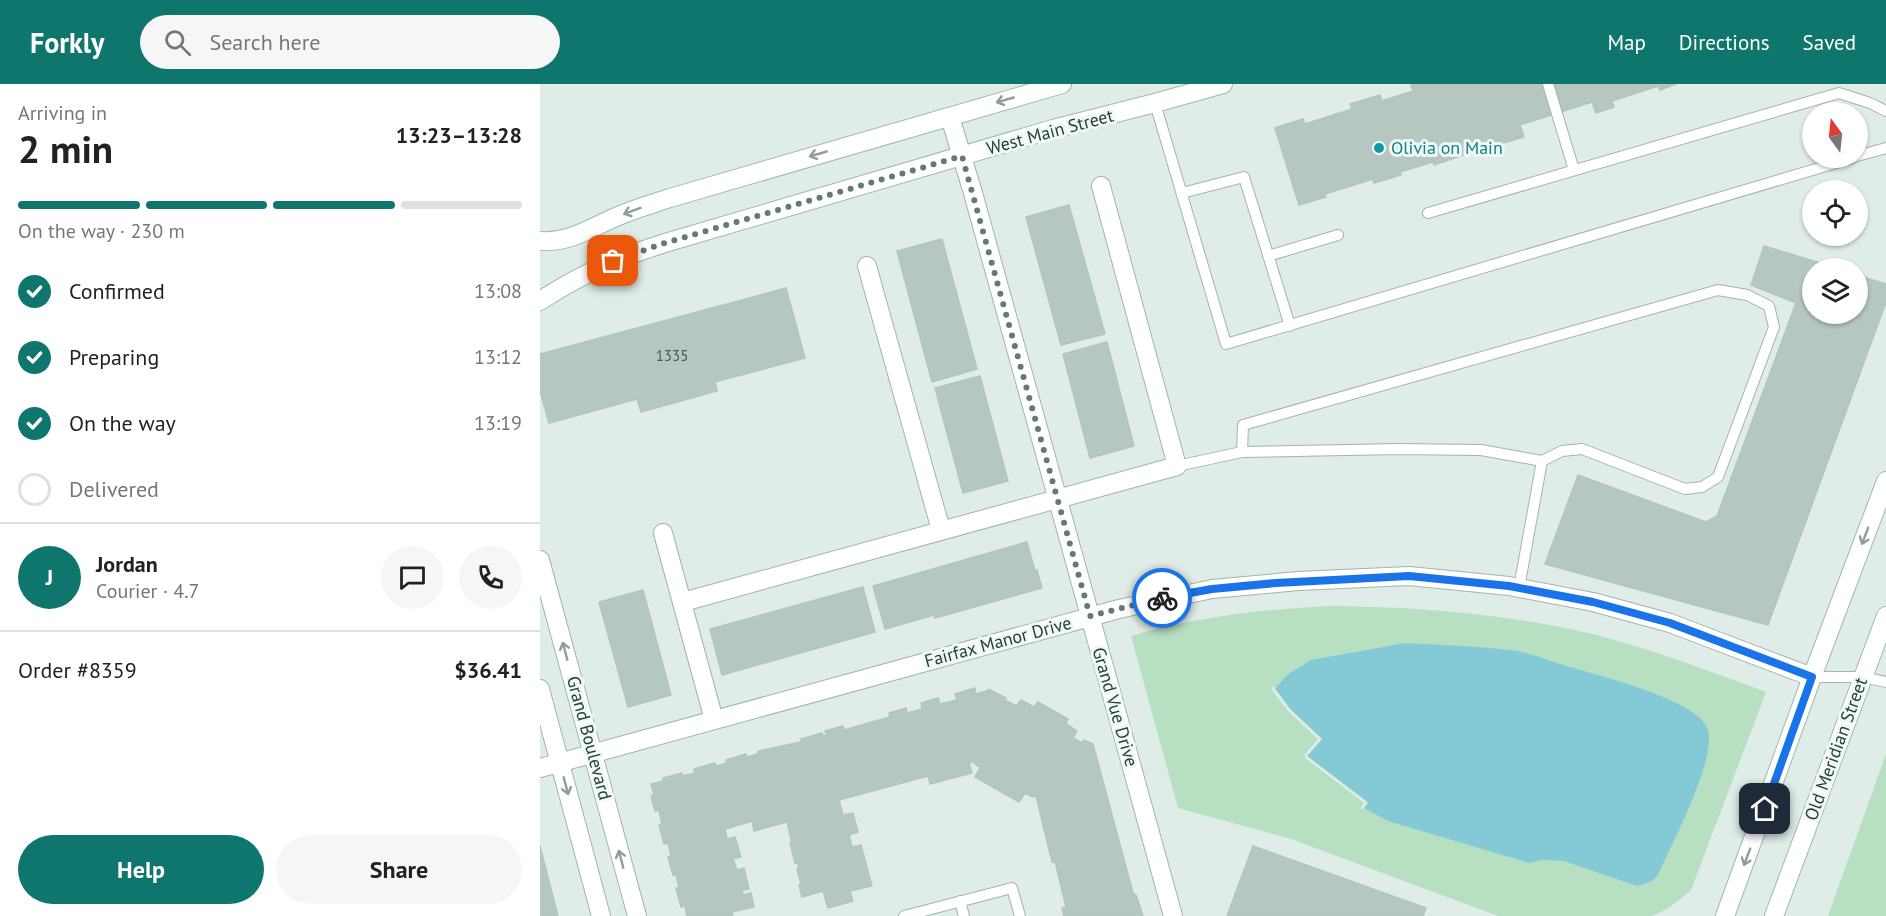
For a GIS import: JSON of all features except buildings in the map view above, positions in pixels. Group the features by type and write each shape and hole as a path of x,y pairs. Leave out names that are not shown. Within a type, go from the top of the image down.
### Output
{"street":[{"path":"540,241 572,238 616,217 670,198 1062,84"},
{"name":"West Main Street","path":"540,301 586,273 636,252 1053,129 1224,84"},
{"name":"Grand Vue Drive","path":"950,117 1173,916"},
{"path":"682,602 1177,466 1101,186"},
{"path":"867,266 941,531"},
{"path":"1725,916 1886,481"},
{"path":"663,533 714,720"},
{"name":"Grand Boulevard","path":"540,560 637,916"},
{"name":"Fairfax Manor Drive","path":"540,768 1165,597 1212,589 1298,581 1409,576 1519,588 1593,602 1670,623 1812,677"},
{"name":"Old Meridian Street","path":"1774,916 1886,616"},
{"name":"Grand Boulevard","path":"540,689 600,916"}],"lane":[{"path":"1548,84 1574,170"},
{"path":"1428,213 1839,93 1886,111"},
{"path":"1155,104 1226,344 1818,168"},
{"path":"1868,153 1886,148"},
{"path":"1182,193 1244,177 1290,326"},
{"path":"1268,256 1338,235"},
{"path":"1177,466 1242,452 1481,450 1542,461 1562,451 1582,449 1685,489 1702,487 1718,477 1774,327 1769,306 1747,295 1719,290 1244,425 1242,452"},
{"path":"1519,588 1542,461"},
{"path":"1812,677 1863,677 1886,682"},
{"path":"904,916 1012,888 1020,916"},
{"path":"960,901 964,916"}],"green space":[{"path":"1332,606 1463,613 1561,627 1637,646 1766,692 1691,890 1669,908 1652,916 1498,916 1291,839 1178,808 1131,636 1230,615"},
{"path":"1886,754 1886,916 1828,916"}],"water":[{"path":"1405,643 1510,650 1524,653 1645,690 1668,699 1701,719 1708,730 1709,744 1706,761 1691,802 1658,875 1652,881 1637,886 1564,861 1542,860 1529,863 1388,821 1364,808 1368,802 1307,756 1322,739 1290,709 1275,689 1287,675 1311,660"}],"pier":[{"path":"1273,686 1290,709 1322,739 1307,756 1368,803 1362,810 1364,803 1305,758 1305,754 1318,739 1288,711 1272,690"}],"way so far":[{"path":"613,261 665,243 962,156 1090,616 1162,598"}],"place":[{"name":"Olivia on Main","path":"1379,148"}],"route":[{"path":"1162,598 1212,589 1298,581 1409,576 1509,586 1593,602 1670,623 1812,677 1765,809"}]}
